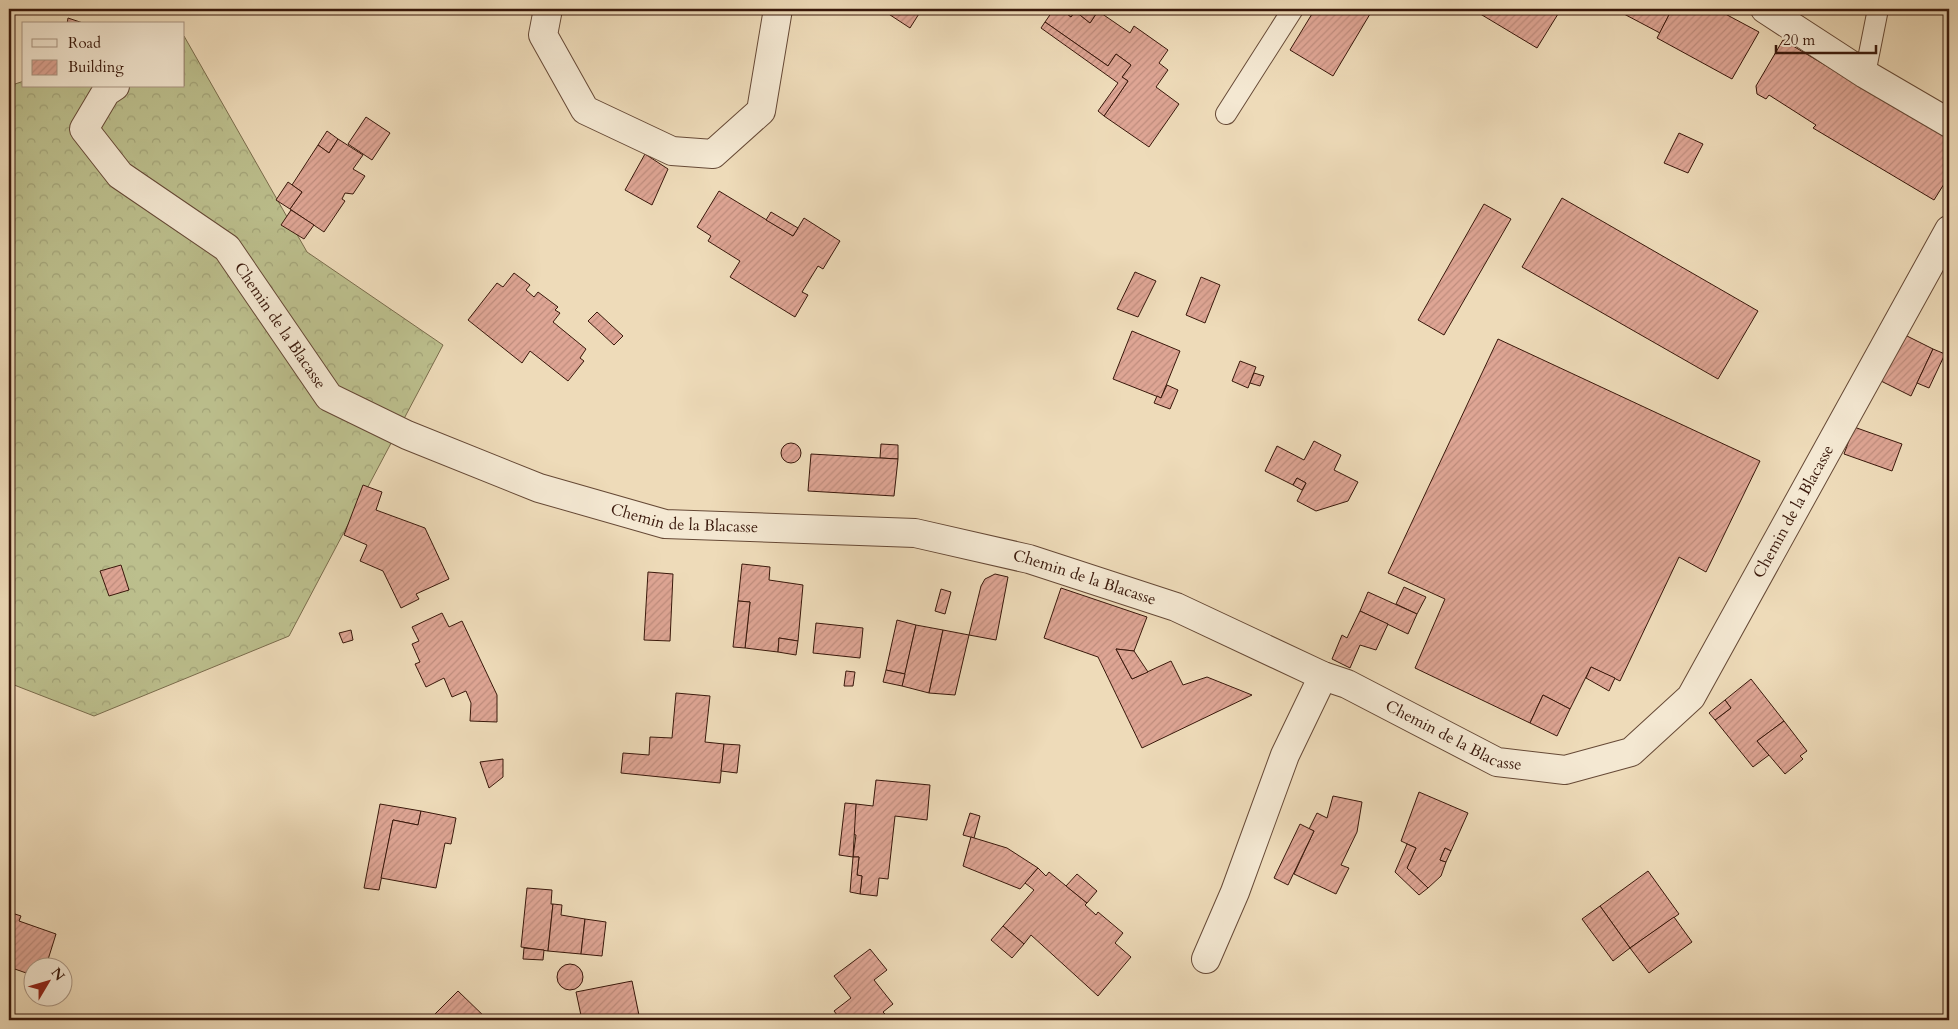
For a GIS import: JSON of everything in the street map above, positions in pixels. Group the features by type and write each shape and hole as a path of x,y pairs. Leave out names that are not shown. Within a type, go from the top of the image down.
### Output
{"street":[{"path":"548,9 543,35 585,110 672,151 713,154 761,111 778,9"},
{"path":"1765,9 1865,74 1949,123"},
{"name":"Chemin de la Blacasse","path":"111,88 106,92 84,129 120,175 226,248 329,397 407,435 539,488 665,524 915,533 1029,559 1176,606 1323,676 1347,684 1497,762 1565,770 1631,752 1691,697 1949,230"},
{"path":"1206,959 1235,892 1285,755 1323,676"}],"lane":[{"path":"1226,114 1293,9"},
{"path":"1865,74 1878,9"}],"green space":[{"path":"185,38 307,252 443,345 289,636 94,716 9,683 9,86 22,82 22,88 185,88"}],"building":[{"path":"881,9 922,9 910,28"},
{"path":"1054,9 1061,9 1071,17 1075,11 1090,23 1098,11 1130,33 1134,26 1168,50 1159,63 1168,70 1156,87 1179,104 1149,147 1104,116 1128,81 1122,77 1131,65 1116,54 1108,66 1045,22"},
{"path":"1061,9 1095,9 1098,11 1090,23 1075,11 1071,17"},
{"path":"1315,9 1373,9 1333,76 1290,50"},
{"path":"1472,9 1550,9 1558,14 1537,48"},
{"path":"1625,9 1643,9 1651,12 1666,9 1671,11 1660,33 1622,13"},
{"path":"1672,9 1716,9 1759,32 1732,79 1657,38"},
{"path":"68,18 80,22 67,22"},
{"path":"1045,22 1108,66 1116,54 1131,65 1122,77 1128,81 1104,116 1098,111 1118,83 1041,28"},
{"path":"1783,40 1949,139 1949,176 1934,200 1813,128 1816,125 1769,95 1766,99 1757,94 1756,86"},
{"path":"366,117 390,133 372,160 348,144"},
{"path":"327,131 338,139 329,153 318,145"},
{"path":"1679,133 1703,144 1688,173 1664,163"},
{"path":"338,139 363,155 353,169 365,176 353,194 345,193 342,199 345,201 324,232 290,209 302,192 292,185 318,145 329,153"},
{"path":"645,154 668,169 652,205 625,190"},
{"path":"288,182 302,192 290,209 276,200"},
{"path":"719,191 793,236 804,218 840,241 823,269 818,266 802,292 808,295 795,317 730,277 740,261 708,241 711,236 697,227"},
{"path":"1562,198 1758,311 1718,379 1522,267"},
{"path":"1484,204 1511,219 1444,335 1418,320"},
{"path":"291,210 314,225 304,239 281,225"},
{"path":"771,212 798,228 793,236 766,220"},
{"path":"1135,272 1156,281 1138,317 1117,309"},
{"path":"514,273 530,285 526,290 534,297 538,292 558,307 555,310 560,313 553,322 586,349 580,358 584,361 568,381 530,351 522,363 468,320 497,283 503,287"},
{"path":"1201,277 1220,285 1205,323 1186,315"},
{"path":"597,312 623,336 614,345 588,321"},
{"path":"1132,331 1180,351 1161,398 1113,379"},
{"path":"1899,332 1933,349 1911,396 1877,379"},
{"path":"1498,339 1760,461 1706,572 1679,557 1620,681 1591,667 1570,709 1543,695 1530,723 1415,668 1445,599 1388,573"},
{"path":"1933,349 1945,354 1929,388 1917,383"},
{"path":"1240,361 1256,367 1248,388 1232,381"},
{"path":"1254,373 1264,376 1260,386 1250,383"},
{"path":"1167,385 1178,390 1170,409 1154,403 1157,396 1161,398"},
{"path":"1854,427 1902,444 1892,471 1844,454"},
{"path":"1314,441 1341,455 1334,470 1358,482 1348,501 1316,511 1297,501 1306,483 1297,478 1293,485 1265,471 1277,446 1304,460"},
{"path":"787,443 795,443 801,449 801,457 795,463 787,463 781,457 781,449"},
{"path":"881,444 898,445 898,459 880,458"},
{"path":"811,454 898,459 894,496 808,491"},
{"path":"1297,478 1306,483 1302,490 1293,485"},
{"path":"363,485 382,492 376,510 425,528 449,579 416,594 419,599 401,608 383,571 360,561 367,545 344,535"},
{"path":"742,564 770,567 769,580 803,585 798,641 779,638 778,652 745,648 750,602 738,601"},
{"path":"121,565 129,590 109,596 100,571"},
{"path":"648,572 673,574 670,641 644,640"},
{"path":"995,574 1008,577 996,640 969,635 981,586 985,579"},
{"path":"1404,587 1426,597 1417,614 1396,604"},
{"path":"1061,588 1147,617 1134,651 1116,649 1132,679 1171,661 1183,685 1207,677 1252,695 1142,748 1098,657 1044,638"},
{"path":"941,589 951,592 945,614 935,611"},
{"path":"1368,592 1417,614 1408,634 1360,611"},
{"path":"738,601 750,602 745,648 733,647"},
{"path":"1360,611 1388,624 1376,650 1360,645 1350,668 1332,659 1342,635 1347,638"},
{"path":"442,613 449,627 462,621 497,695 497,722 470,721 471,703 466,691 452,697 444,678 426,687 415,664 420,662 412,644 419,641 412,627"},
{"path":"897,620 916,625 905,674 886,670"},
{"path":"816,623 863,628 860,658 813,653"},
{"path":"916,625 943,630 929,693 902,686"},
{"path":"351,630 353,640 343,643 339,633"},
{"path":"943,630 969,635 955,695 929,693"},
{"path":"779,638 798,641 796,655 778,652"},
{"path":"1116,649 1134,651 1148,672 1132,679"},
{"path":"1591,667 1615,678 1609,691 1586,678"},
{"path":"886,670 905,674 902,686 883,682"},
{"path":"846,671 855,672 853,686 844,686"},
{"path":"1751,679 1784,721 1757,741 1769,755 1753,767 1715,720 1731,708 1725,700"},
{"path":"676,693 710,696 705,742 724,744 720,783 621,773 623,753 649,755 650,737 672,738"},
{"path":"1543,695 1570,709 1557,736 1530,723"},
{"path":"1725,700 1731,708 1715,720 1709,713"},
{"path":"1784,721 1807,751 1800,756 1803,759 1785,774 1757,741"},
{"path":"724,744 740,745 737,773 721,771"},
{"path":"503,759 503,777 489,788 480,762"},
{"path":"876,780 930,785 927,820 895,816 888,879 879,878 877,896 860,894 862,876 857,875 859,857 853,857 856,835 853,834 856,804 873,806"},
{"path":"1419,792 1468,813 1451,851 1445,848 1440,860 1446,862 1441,876 1428,888 1407,868 1416,848 1401,841"},
{"path":"1333,796 1362,802 1357,832 1341,865 1349,868 1336,894 1294,874 1314,831 1309,829 1317,813 1327,818"},
{"path":"845,803 856,804 853,857 839,855"},
{"path":"380,804 421,811 418,825 393,820 379,890 364,888"},
{"path":"421,811 456,818 451,844 445,843 436,888 381,878 393,820 418,825"},
{"path":"970,813 980,816 974,838 963,835"},
{"path":"1300,824 1314,831 1288,885 1274,878"},
{"path":"971,837 1007,848 1038,868 1020,889 963,866"},
{"path":"1407,844 1416,848 1407,868 1428,888 1419,895 1395,872"},
{"path":"1445,848 1451,851 1446,862 1440,860"},
{"path":"853,857 859,857 857,875 862,876 860,894 850,892"},
{"path":"1038,868 1046,876 1049,872 1087,903 1085,905 1096,915 1098,912 1123,933 1115,943 1131,957 1098,996 1031,935 1024,944 1003,926 1034,890 1025,883"},
{"path":"1648,871 1679,914 1630,948 1600,906"},
{"path":"1077,874 1097,891 1087,903 1066,886"},
{"path":"527,888 552,890 551,904 553,904 548,951 521,947"},
{"path":"553,904 562,905 561,915 585,919 581,954 548,951"},
{"path":"1600,906 1630,948 1613,961 1582,919"},
{"path":"9,912 21,916 19,921 56,934 49,956 22,956 22,972 9,967"},
{"path":"1674,917 1692,942 1649,973 1630,948"},
{"path":"585,919 606,922 602,956 581,954"},
{"path":"1003,926 1024,944 1012,958 991,940"},
{"path":"524,948 544,950 543,960 523,959"},
{"path":"870,949 887,970 874,980 893,1004 883,1012 891,1020 841,1020 834,1011 851,998 834,976"},
{"path":"570,964 579,968 583,977 579,986 570,990 561,986 557,977 561,968"},
{"path":"632,981 640,1020 582,1020 576,992"},
{"path":"458,991 488,1020 429,1020"}]}
